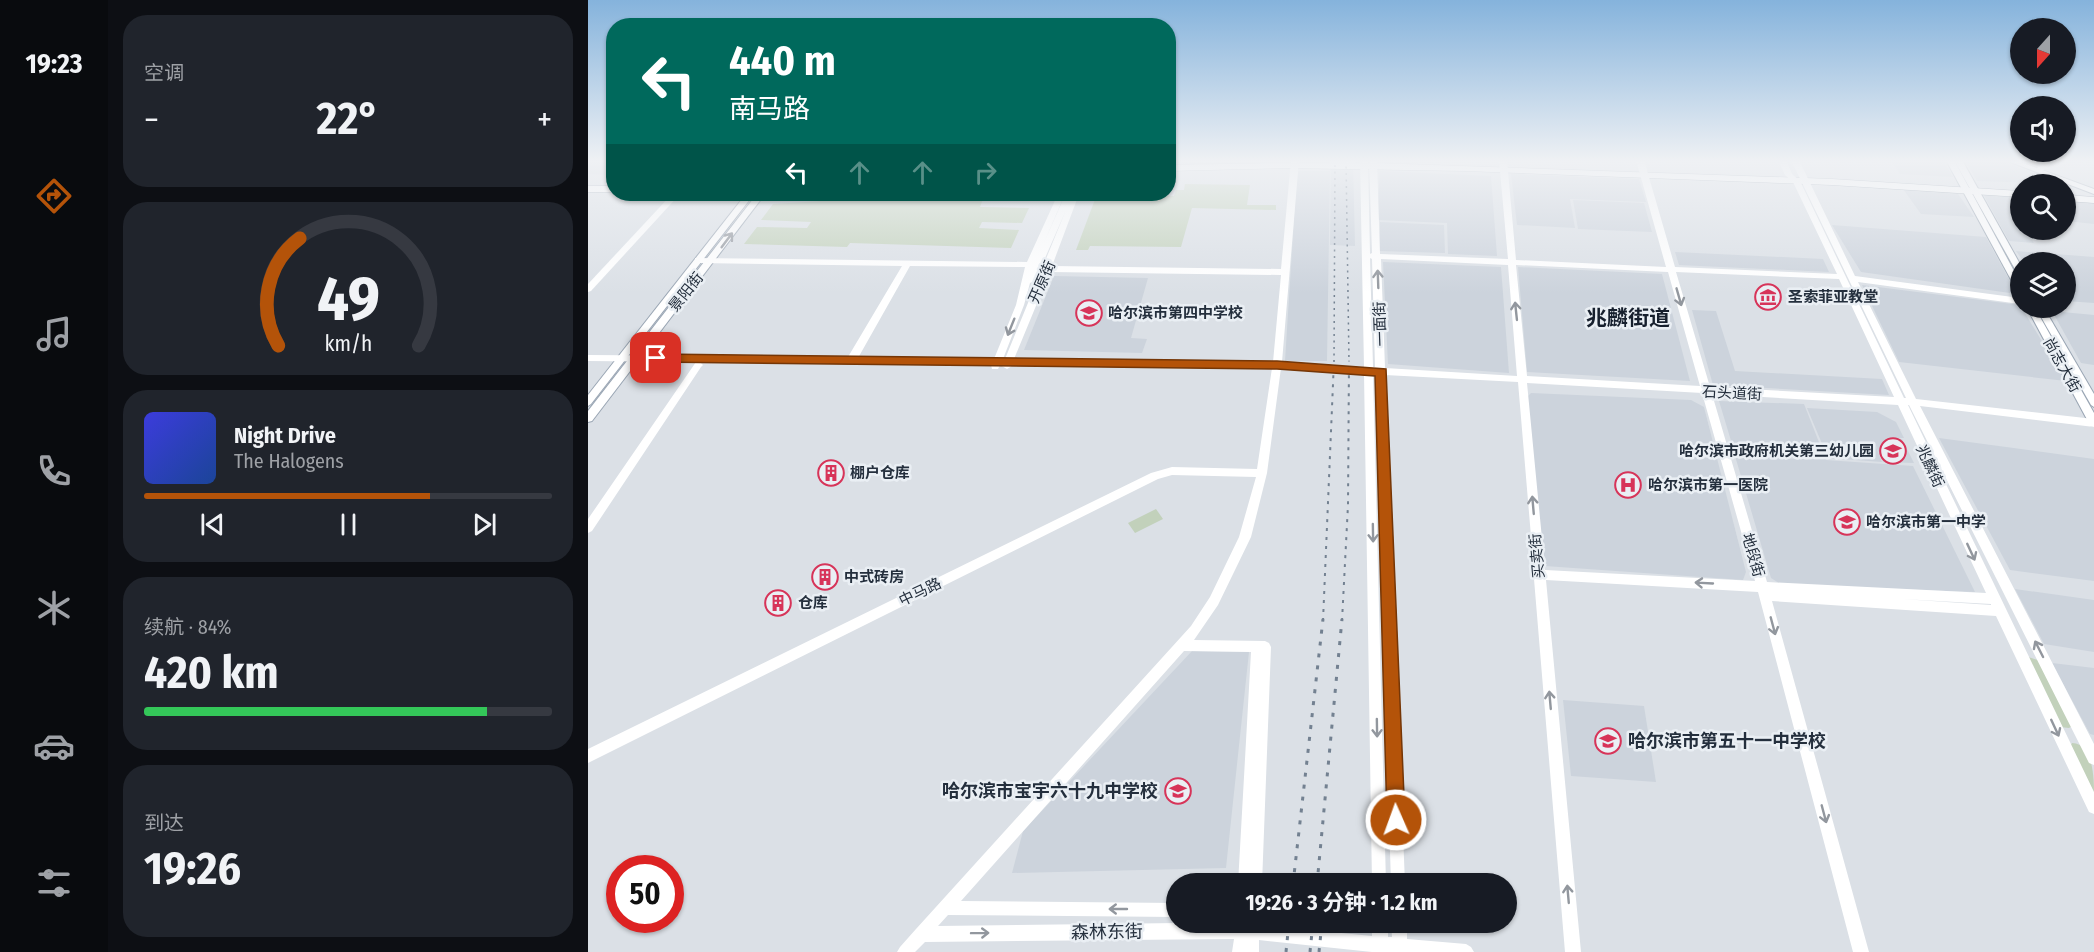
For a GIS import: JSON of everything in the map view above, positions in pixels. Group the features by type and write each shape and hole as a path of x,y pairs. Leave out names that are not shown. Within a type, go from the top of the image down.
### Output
{"main road":[{"path":"588,289 666,204"},
{"name":"景阳街","path":"588,418 625,361 698,260 742,204"},
{"name":"景阳街","path":"588,402 712,261 754,204"},
{"name":"开原街","path":"1020,305 1030,265 1056,204"},
{"name":"开原街","path":"995,366 1064,204"},
{"name":"开原街","path":"1007,366 1072,204"},
{"path":"905,952 1195,630 1214,601 1245,537 1262,472 1276,368 1292,204"},
{"name":"一面街","path":"1369,204 1398,873"},
{"name":"买卖街","path":"1506,204 1573,952"},
{"name":"地段街","path":"1652,204 1763,591 1862,952"},
{"name":"兆麟街","path":"1811,204 1908,405 1996,605 2094,807"},
{"path":"1978,204 2010,269"},
{"path":"1979,204 2010,255"},
{"path":"1371,256 1847,278 2010,300"},
{"path":"698,260 1030,265"},
{"path":"852,361 907,264"},
{"path":"1048,269 1286,272"},
{"name":"尚志大街","path":"2037,318 2094,422"},
{"name":"尚志大街","path":"2046,318 2094,403"},
{"path":"588,358 698,365 995,366"},
{"path":"588,364 625,361 852,361 995,366"},
{"path":"588,528 698,365"},
{"name":"石头道街","path":"995,366 1276,368 1908,405 2094,422"},
{"name":"一面街","path":"1376,375 1379,873"},
{"name":"兆麟街","path":"1908,405 2094,758"},
{"name":"石头道街","path":"1908,405 2094,428"},
{"name":"中马路","path":"588,756 1155,476 1172,471 1262,472"},
{"path":"1538,575 1996,605"},
{"path":"1181,645 1265,648 1255,873"},
{"path":"1246,873 1257,647"},
{"name":"森林东街","path":"945,908 1166,910"},
{"name":"森林东街","path":"921,934 1166,929"},
{"path":"1240,952 1246,933"},
{"path":"1249,933 1251,952"},
{"name":"森林东街","path":"1284,933 1380,949 1466,952"},
{"path":"1380,933 1380,949"},
{"path":"1399,933 1400,949"}],"shaded area":[{"path":"1295,204 1329,204 1327,361 1285,361"},
{"path":"1330,204 1354,204 1355,246 1330,245"},
{"path":"1378,204 1493,204 1497,256 1448,254 1447,223 1377,220"},
{"path":"1515,204 1571,204 1575,228 1517,225"},
{"path":"1574,204 1644,204 1652,232 1578,229"},
{"path":"1914,204 1965,204 1974,217 1921,214"},
{"path":"1989,204 2010,204 2010,240 2032,240 2034,243 2009,241"},
{"path":"2076,204 2094,204 2094,224 2076,222"},
{"path":"1380,222 1444,225 1445,253 1379,251"},
{"path":"1832,225 1986,237 2010,281 2010,293 1861,272"},
{"path":"1675,252 1823,259 1829,272 1679,265"},
{"path":"2076,256 2094,257 2094,303 2076,302"},
{"path":"1383,262 1501,267 1509,373 1388,364"},
{"path":"1518,267 1662,274 1690,381 1527,372"},
{"name":"哈尔滨市第四中学校","path":"1054,276 1148,278 1131,338 1147,339 1142,353 1024,350"},
{"path":"1862,285 2010,304 2010,318 2028,318 2066,381 1899,362"},
{"path":"1692,310 1716,311 1735,371 1882,379 1889,395 1713,385"},
{"path":"2076,313 2094,315 2094,365 2081,363 2056,318 2076,318"},
{"name":"哈尔滨市第一医院","path":"1531,393 1691,400 1704,407 1746,572 1743,580 1545,566 1539,563 1526,398"},
{"name":"哈尔滨市第一中学","path":"1719,401 1804,404 1826,460 1913,466 1975,592 1782,585 1771,578 1735,456 1823,460 1735,454"},
{"path":"1807,408 1877,412 1896,422 1904,438 1885,438 1902,439 1914,463 1883,462 1872,437 1882,462 1828,458"},
{"path":"1939,438 2094,459 2094,581 2010,570"},
{"path":"2015,589 2094,600 2094,652 2044,644"},
{"name":"哈尔滨市宝宇六十九中学校","path":"1192,651 1249,652 1226,868 1012,873 1023,831"},
{"path":"2052,663 2094,668 2094,735 2090,734"},
{"name":"哈尔滨市第五十一中学校","path":"1563,700 1644,706 1656,782 1571,776"}],"green space":[{"path":"773,204 981,204 980,207 1029,208 1022,223 982,222 979,228 1019,230 1011,248 850,243 847,247 744,244 757,227 807,228 811,222 761,220"},
{"path":"1093,204 1276,205 1276,210 1192,208 1181,247 1090,246 1088,250 1076,250"},
{"path":"1156,509 1163,519 1135,533 1128,523"},
{"path":"2028,657 2041,661 2072,726 2069,728 2060,727"},
{"path":"2072,743 2085,749 2089,756 2093,772 2094,797 2070,747"}],"railway":[{"path":"1334,362 1335,204"},
{"path":"1347,204 1349,361"},
{"path":"1323,621 1334,360"},
{"path":"1342,621 1348,505 1349,361"},
{"path":"1294,873 1323,619"},
{"path":"1318,873 1342,619"},
{"path":"1286,952 1288,933"},
{"path":"1310,952 1312,933"},
{"path":"1319,952 1321,933"}],"place":[{"name":"圣索菲亚教堂","path":"1768,297"},
{"name":"哈尔滨市第四中学校","path":"1089,313"},
{"name":"哈尔滨市政府机关第三幼儿园","path":"1893,451"},
{"name":"棚户仓库","path":"831,473"},
{"name":"哈尔滨市第一医院","path":"1628,485"},
{"name":"哈尔滨市第一中学","path":"1847,522"},
{"name":"中式砖房","path":"825,577"},
{"name":"仓库","path":"778,603"},
{"name":"哈尔滨市第五十一中学校","path":"1608,741"},
{"name":"哈尔滨市宝宇六十九中学校","path":"1178,791"}],"district":[{"name":"兆麟街道","path":"1628,318"}],"route":[{"path":"656,358 1277,365 1382,372 1396,820"}]}
